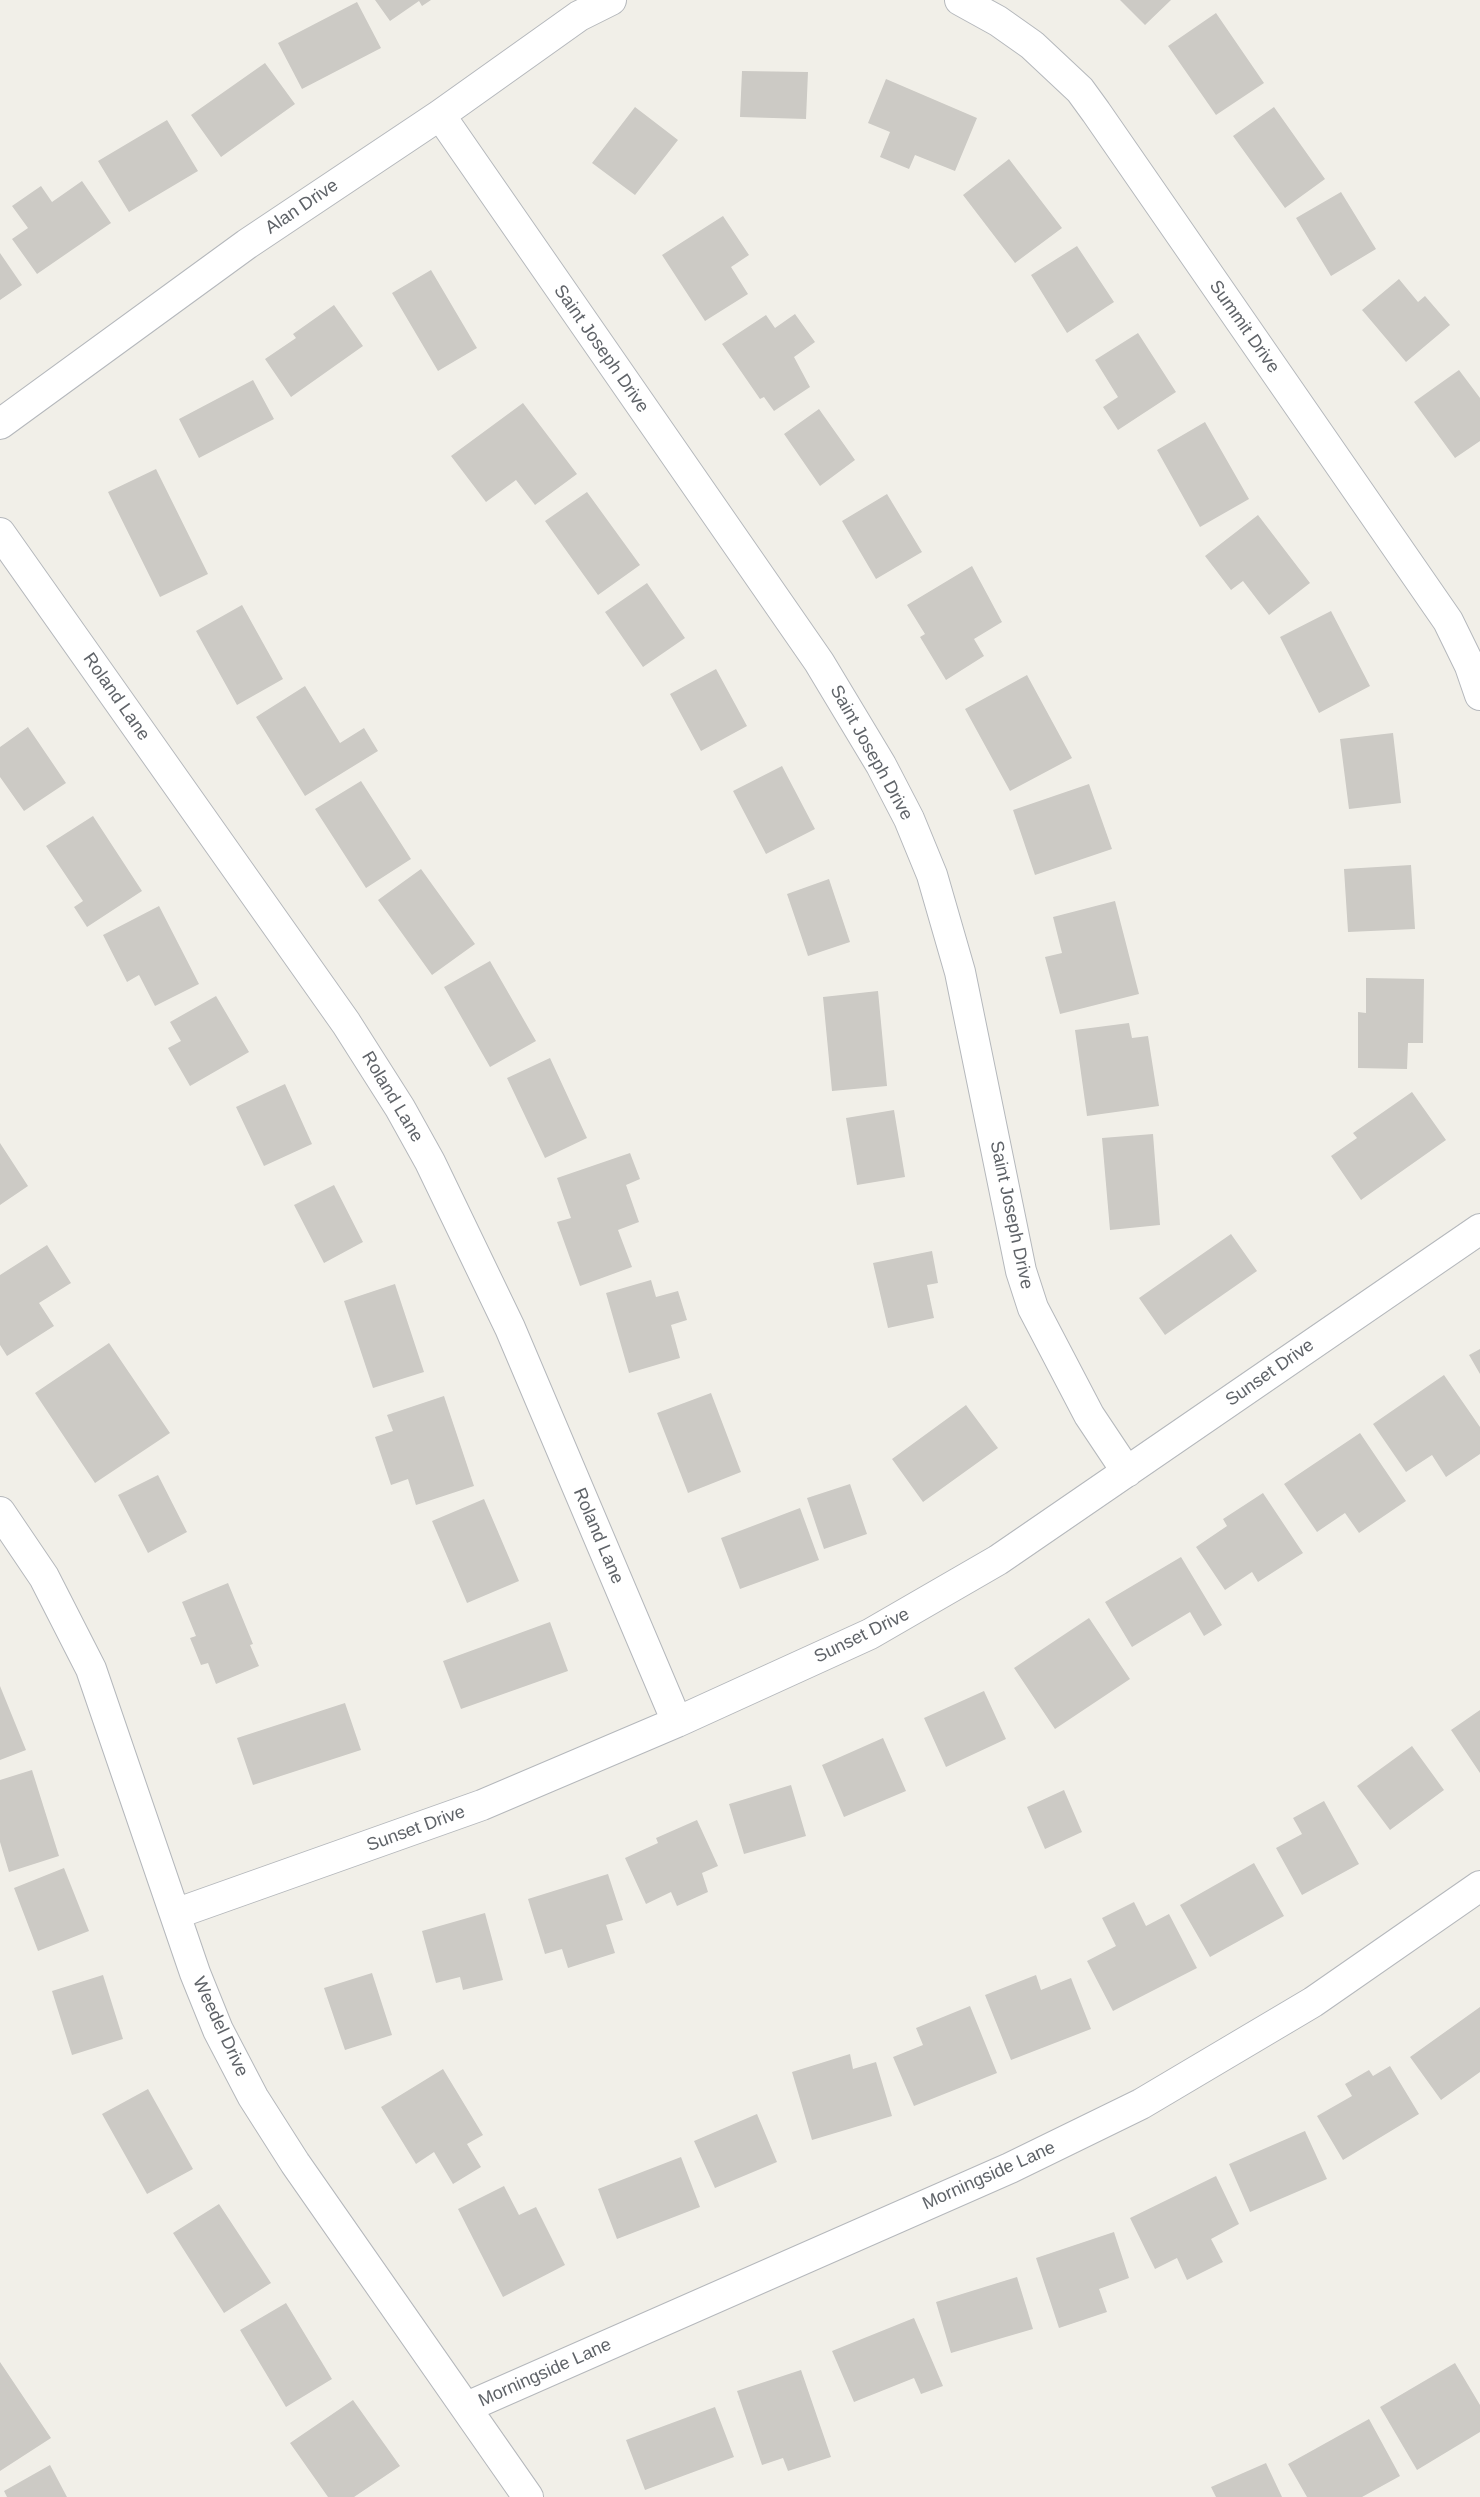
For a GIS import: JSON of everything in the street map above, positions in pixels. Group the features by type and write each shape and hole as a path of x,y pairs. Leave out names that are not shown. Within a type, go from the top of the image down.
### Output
{"street":[{"name":"Alan Drive","path":"0,424 247,244 440,115 579,16 611,0"},
{"name":"Summit Drive","path":"960,0 998,21 1032,45 1080,90 1091,104 1448,621 1470,666 1480,695"},
{"name":"Saint Joseph Drive","path":"440,115 819,662 881,765 909,819 932,875 960,972 1021,1271 1033,1308 1089,1415 1127,1472"},
{"name":"Roland Lane","path":"0,532 339,1013 400,1108 430,1162 510,1328 677,1722"},
{"name":"Sunset Drive","path":"175,1914 433,1824 677,1722 841,1648 917,1609 998,1560 1480,1229"},
{"name":"Weedel Drive","path":"0,1512 44,1577 87,1659 106,1707 175,1914 219,2030 269,2125 528,2497"},
{"name":"Morningside Lane","path":"466,2407 1010,2168 1131,2109 1313,2002 1480,1886"}],"building":[{"path":"375,0 431,0 422,6 419,1 390,21"},
{"path":"1120,0 1171,0 1145,25"},
{"path":"357,2 381,48 302,89 278,43"},
{"path":"1216,13 1264,83 1216,115 1168,46"},
{"path":"265,63 295,104 221,157 191,115"},
{"path":"742,71 808,72 806,119 740,117"},
{"path":"886,79 977,118 955,171 915,155 909,169 880,157 890,132 868,123"},
{"path":"635,107 678,140 635,195 592,163"},
{"path":"1274,107 1325,179 1285,208 1233,136"},
{"path":"167,120 198,171 129,212 98,161"},
{"path":"1009,159 1062,228 1015,263 963,195"},
{"path":"82,181 111,223 37,274 12,239 28,228 12,206 41,186 52,202"},
{"path":"1341,192 1376,249 1331,276 1296,218"},
{"path":"723,216 749,255 731,267 748,294 705,321 662,255"},
{"path":"1077,246 1114,302 1067,333 1031,275"},
{"path":"0,253 22,285 0,300"},
{"path":"431,270 477,348 438,371 392,293"},
{"path":"1399,279 1418,302 1425,296 1450,325 1406,362 1362,310"},
{"path":"334,305 363,346 291,397 265,359 296,338 293,334"},
{"path":"795,314 815,342 794,357 810,387 774,411 764,397 760,399 722,344 766,315 775,328"},
{"path":"1138,333 1176,392 1118,430 1103,407 1118,397 1095,360"},
{"path":"1459,370 1480,398 1480,441 1455,458 1414,402"},
{"path":"253,380 274,419 199,458 179,419"},
{"path":"523,403 577,474 535,505 516,480 486,502 451,456"},
{"path":"819,409 855,460 820,486 784,434"},
{"path":"1205,422 1249,499 1200,527 1157,450"},
{"path":"156,469 208,574 160,597 108,492"},
{"path":"587,492 640,565 598,595 545,521"},
{"path":"887,494 922,552 876,579 842,521"},
{"path":"1258,515 1310,583 1269,615 1243,581 1231,590 1205,556"},
{"path":"972,566 1002,622 974,639 984,656 946,680 920,637 925,634 907,605"},
{"path":"647,583 685,638 643,667 605,612"},
{"path":"242,605 283,679 237,705 196,631"},
{"path":"1331,611 1370,686 1319,713 1280,637"},
{"path":"716,669 747,726 701,751 670,694"},
{"path":"1027,675 1072,758 1010,791 965,709"},
{"path":"305,686 340,743 364,728 378,751 305,796 256,717"},
{"path":"28,727 66,783 24,811 0,777 0,747"},
{"path":"1393,733 1401,803 1349,809 1340,739"},
{"path":"782,766 815,829 766,854 733,791"},
{"path":"361,781 411,859 366,888 315,809"},
{"path":"1089,784 1112,849 1035,875 1013,810"},
{"path":"93,816 142,891 87,927 74,907 83,901 46,846"},
{"path":"1411,865 1415,929 1348,932 1344,869"},
{"path":"421,869 475,944 432,975 378,900"},
{"path":"829,879 850,942 808,956 787,894"},
{"path":"1115,901 1139,994 1060,1014 1045,957 1062,953 1053,917"},
{"path":"159,906 199,984 155,1006 139,975 127,982 103,935"},
{"path":"490,961 536,1041 490,1067 444,987"},
{"path":"1366,978 1424,979 1423,1043 1408,1043 1407,1069 1358,1068 1358,1012 1366,1013"},
{"path":"878,991 887,1086 832,1091 823,997"},
{"path":"216,996 249,1052 190,1086 168,1048 181,1041 170,1022"},
{"path":"1129,1023 1132,1038 1148,1036 1159,1106 1087,1116 1075,1030"},
{"path":"550,1058 587,1138 545,1158 507,1078"},
{"path":"285,1084 312,1144 264,1166 236,1107"},
{"path":"1412,1092 1446,1140 1361,1200 1331,1156 1357,1138 1353,1133"},
{"path":"894,1110 905,1177 857,1185 846,1118"},
{"path":"1153,1134 1160,1225 1110,1230 1102,1138"},
{"path":"0,1143 28,1186 0,1205"},
{"path":"630,1153 640,1179 626,1185 639,1222 618,1230 632,1267 580,1286 557,1222 571,1218 557,1178"},
{"path":"334,1185 363,1242 324,1263 294,1205"},
{"path":"1231,1234 1257,1271 1165,1335 1139,1298"},
{"path":"47,1245 71,1283 39,1303 54,1326 7,1356 0,1345 0,1275"},
{"path":"932,1251 938,1283 927,1285 934,1318 888,1328 873,1263"},
{"path":"651,1280 656,1297 678,1291 687,1320 671,1325 680,1358 629,1373 606,1293"},
{"path":"395,1284 424,1372 373,1388 344,1301"},
{"path":"109,1343 170,1433 95,1483 35,1393"},
{"path":"1480,1349 1480,1374 1469,1355"},
{"path":"1444,1375 1480,1427 1480,1454 1446,1477 1432,1455 1406,1472 1373,1424"},
{"path":"711,1393 741,1472 688,1493 657,1413"},
{"path":"444,1396 474,1486 416,1505 408,1479 391,1485 375,1437 393,1431 387,1415"},
{"path":"966,1405 998,1448 923,1502 892,1459"},
{"path":"1360,1433 1406,1501 1359,1533 1345,1513 1317,1532 1284,1484"},
{"path":"158,1475 187,1532 148,1553 118,1495"},
{"path":"850,1484 867,1534 824,1549 807,1498"},
{"path":"1263,1493 1303,1553 1258,1582 1252,1572 1225,1590 1196,1547 1227,1526 1223,1519"},
{"path":"484,1499 519,1581 467,1603 432,1521"},
{"path":"800,1508 819,1560 740,1589 721,1538"},
{"path":"1181,1557 1222,1625 1204,1636 1190,1612 1132,1647 1105,1602"},
{"path":"228,1583 253,1644 250,1645 259,1666 216,1684 208,1663 201,1665 190,1638 196,1636 182,1602"},
{"path":"1089,1618 1130,1679 1055,1729 1014,1668"},
{"path":"550,1622 568,1671 461,1709 443,1661"},
{"path":"0,1686 26,1750 0,1760"},
{"path":"984,1691 1006,1739 946,1767 924,1718"},
{"path":"345,1703 361,1750 253,1785 237,1738"},
{"path":"1480,1710 1480,1773 1451,1730"},
{"path":"883,1738 906,1791 844,1817 822,1765"},
{"path":"1412,1746 1444,1790 1390,1830 1357,1786"},
{"path":"32,1770 59,1856 9,1872 0,1842 0,1780"},
{"path":"791,1785 806,1836 744,1854 729,1804"},
{"path":"1064,1790 1082,1832 1045,1849 1027,1807"},
{"path":"1324,1801 1359,1864 1302,1895 1276,1848 1302,1834 1293,1818"},
{"path":"697,1820 718,1866 702,1873 708,1892 677,1906 671,1892 646,1904 625,1858 658,1843 656,1838"},
{"path":"1254,1863 1284,1916 1210,1957 1180,1905"},
{"path":"64,1868 89,1931 38,1951 14,1888"},
{"path":"608,1874 623,1920 606,1925 615,1953 568,1968 562,1949 545,1954 528,1899"},
{"path":"1134,1902 1146,1926 1169,1914 1197,1968 1113,2011 1087,1961 1116,1946 1102,1918"},
{"path":"485,1913 503,1980 463,1990 460,1977 436,1983 422,1931"},
{"path":"372,1973 392,2035 345,2050 324,1988"},
{"path":"103,1975 123,2039 72,2055 52,1991"},
{"path":"1036,1975 1041,1990 1071,1978 1091,2029 1011,2060 985,1995"},
{"path":"970,2006 997,2073 914,2106 893,2057 923,2045 916,2028"},
{"path":"1480,2007 1480,2072 1441,2100 1410,2057"},
{"path":"850,2054 853,2069 876,2062 892,2116 812,2140 792,2072"},
{"path":"1390,2066 1419,2114 1343,2160 1317,2116 1352,2096 1345,2084 1369,2070 1373,2076"},
{"path":"443,2069 483,2135 467,2144 481,2167 453,2184 434,2152 416,2164 381,2107"},
{"path":"148,2089 193,2169 147,2194 102,2114"},
{"path":"757,2114 777,2162 715,2188 694,2141"},
{"path":"1305,2131 1327,2179 1250,2212 1229,2164"},
{"path":"681,2157 700,2207 617,2239 598,2189"},
{"path":"1216,2176 1239,2224 1211,2239 1223,2262 1187,2280 1177,2258 1155,2269 1130,2218"},
{"path":"504,2186 519,2215 536,2207 565,2265 503,2297 458,2209"},
{"path":"219,2204 271,2283 224,2313 173,2233"},
{"path":"1114,2232 1129,2278 1099,2289 1107,2312 1059,2328 1036,2258"},
{"path":"1017,2277 1033,2329 951,2353 936,2302"},
{"path":"286,2303 332,2379 286,2407 240,2330"},
{"path":"914,2318 943,2386 921,2394 914,2378 854,2402 832,2351"},
{"path":"0,2362 51,2438 0,2471"},
{"path":"1455,2363 1480,2405 1480,2432 1417,2470 1380,2407"},
{"path":"801,2370 831,2457 788,2471 783,2458 762,2465 737,2391"},
{"path":"353,2400 400,2466 354,2497 328,2497 290,2443"},
{"path":"715,2407 734,2457 645,2490 626,2440"},
{"path":"1369,2419 1400,2476 1362,2497 1307,2497 1288,2464"},
{"path":"1266,2463 1282,2497 1216,2497 1211,2487"},
{"path":"50,2465 67,2497 7,2497 4,2491"}]}
